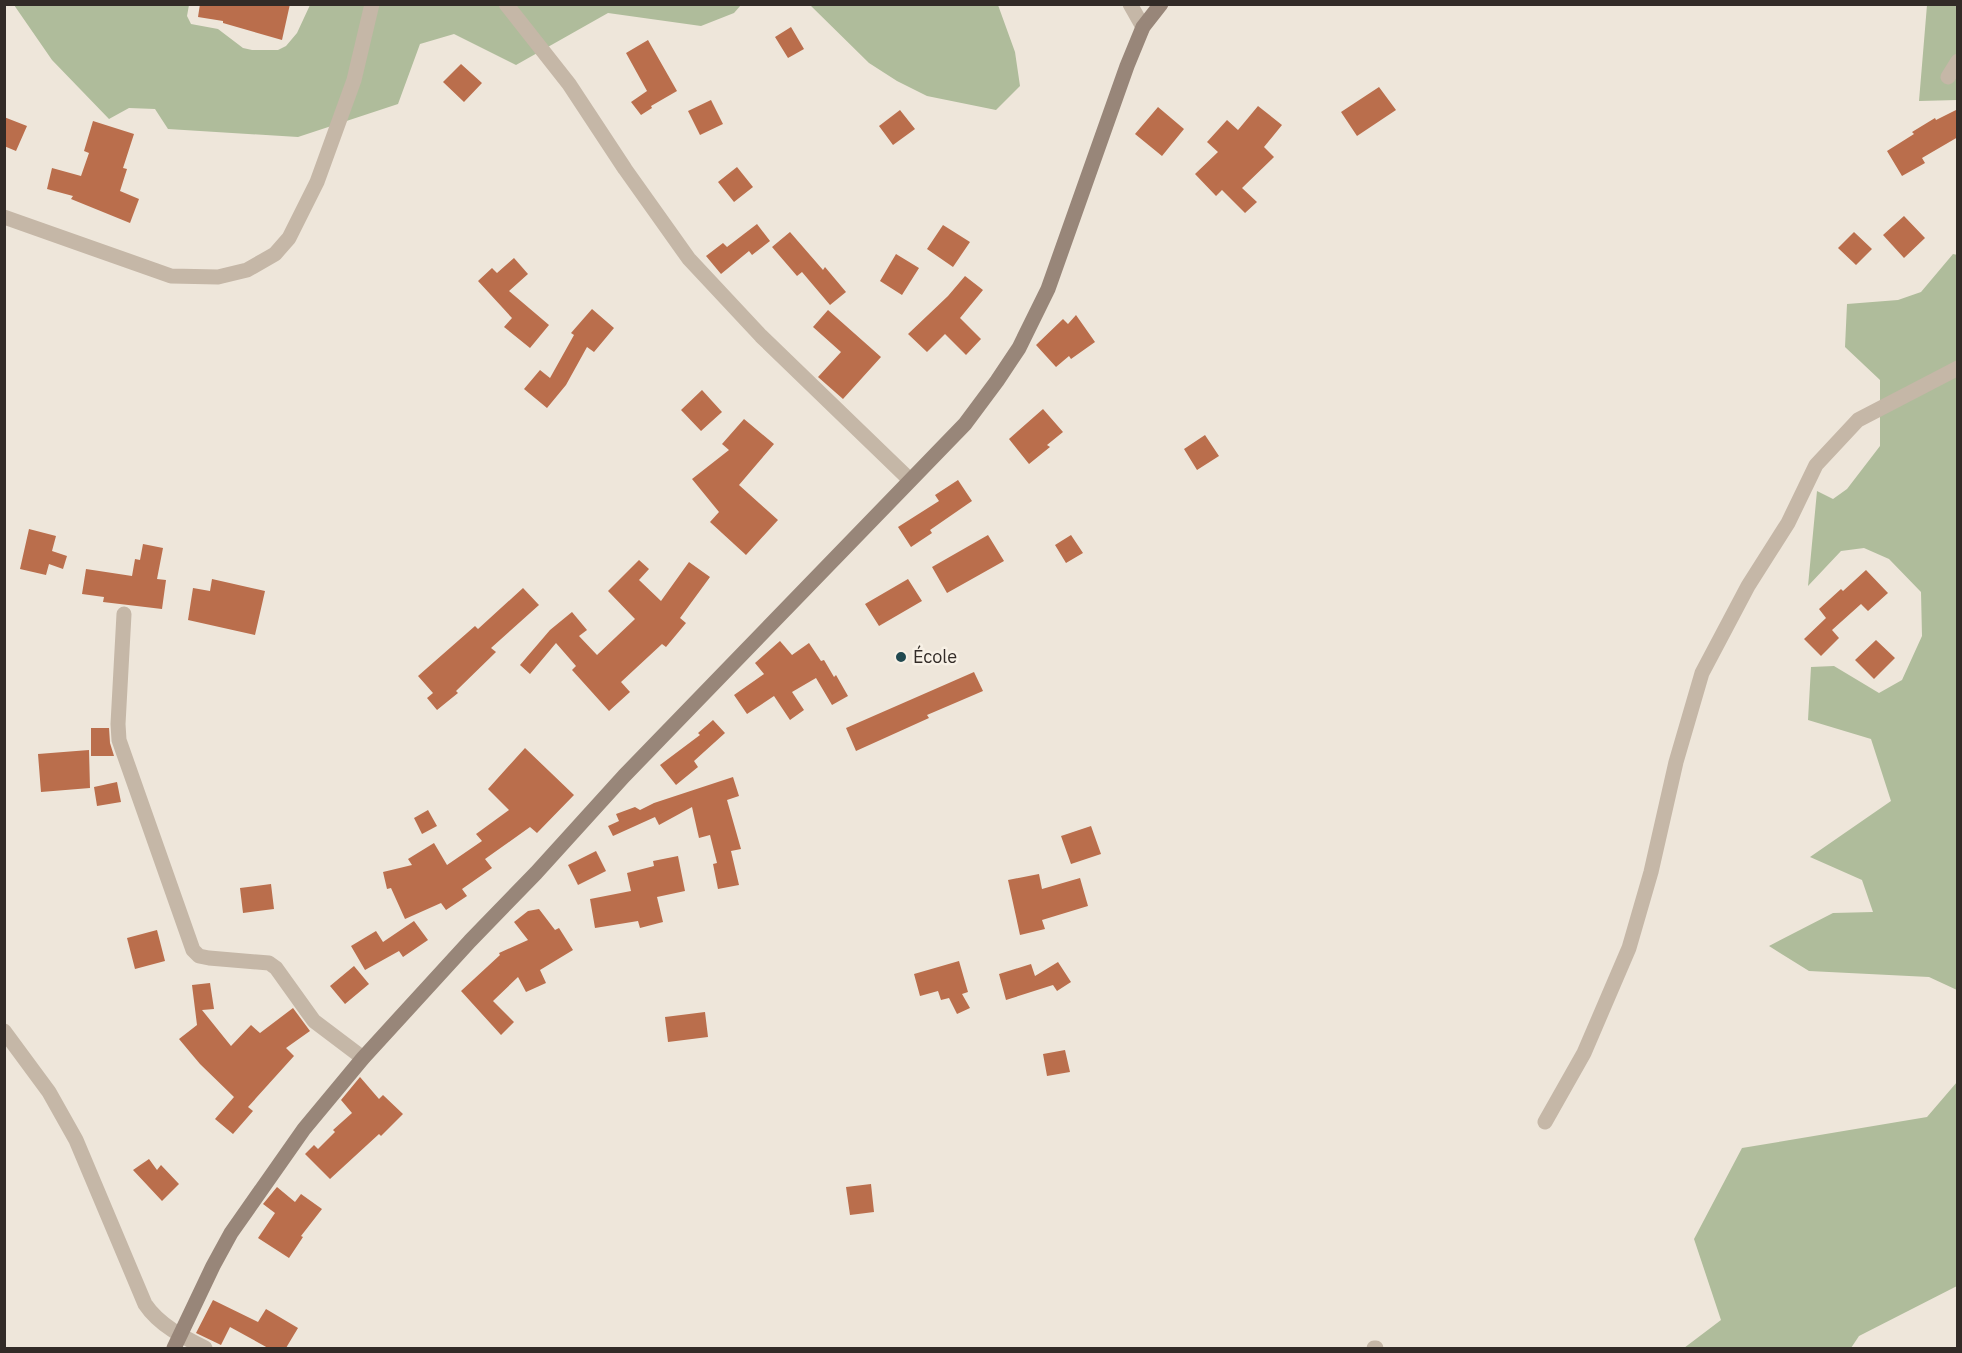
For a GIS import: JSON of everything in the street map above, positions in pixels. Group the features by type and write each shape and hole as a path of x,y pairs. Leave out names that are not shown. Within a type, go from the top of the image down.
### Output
{"main road":[{"path":"177,1342 213,1266 252,1201 304,1129 363,1058 624,776 943,448 980,405 1020,348 1033,323 1048,289 1109,113 1143,27 1161,4"}],"street":[{"path":"4,217 171,276 219,277 247,270 275,254 289,238 317,182 354,80 372,4"},
{"path":"506,4 569,84 689,259 761,336 910,480"},
{"path":"1130,4 1143,27"},
{"path":"1948,77 1958,61"},
{"path":"1545,1122 1584,1053 1629,948 1651,872 1676,762 1702,673 1748,586 1788,523 1816,465 1858,420 1958,369"},
{"path":"124,614 119,740 193,950 199,956 209,958 269,963 276,968 314,1021 363,1058"},
{"path":"4,1031 49,1092 76,1140 145,1304 177,1342 205,1348"}],"green space":[{"path":"14,5 189,5 187,16 191,24 218,29 243,48 278,50 286,46 297,33 310,5 741,5 734,13 701,26 608,13 516,65 454,34 420,44 398,104 298,137 168,129 155,109 129,108 109,119 52,60"},
{"path":"810,5 998,5 1015,52 1020,86 996,110 927,96 869,63"},
{"path":"1927,5 1957,5 1957,100 1919,101"},
{"path":"1953,254 1958,255 1957,990 1929,977 1809,971 1769,946 1833,913 1873,912 1862,880 1810,857 1891,801 1871,739 1808,720 1811,667 1834,666 1879,693 1902,680 1922,636 1921,592 1889,559 1864,548 1841,551 1808,586 1817,491 1833,499 1847,489 1880,446 1880,380 1845,347 1847,304 1898,300 1921,292"},
{"path":"1957,1082 1957,1286 1859,1336 1851,1348 1684,1348 1721,1320 1694,1239 1742,1148 1927,1117"}],"building":[{"path":"200,4 290,4 282,40 223,23 223,21 198,17"},
{"path":"791,27 804,49 788,58 775,37"},
{"path":"648,40 677,91 651,106 652,108 641,115 631,102 647,91 626,53"},
{"path":"461,64 482,83 464,102 443,82"},
{"path":"1379,87 1396,110 1357,136 1341,112"},
{"path":"711,100 723,124 700,135 688,111"},
{"path":"1258,106 1282,125 1264,147 1274,157 1242,188 1257,202 1245,213 1222,190 1216,196 1195,174 1218,152 1207,142 1227,120 1238,130"},
{"path":"1158,107 1184,129 1162,156 1135,134"},
{"path":"1958,109 1958,137 1922,158 1925,163 1902,176 1887,151 1935,118 1936,120"},
{"path":"900,110 915,129 893,145 879,126"},
{"path":"4,117 27,126 16,151 4,146"},
{"path":"93,121 134,134 123,168 127,169 120,191 139,199 130,223 71,199 73,196 47,189 52,168 81,176 89,153 84,151"},
{"path":"737,167 753,187 734,202 718,182"},
{"path":"1904,216 1925,238 1904,258 1883,235"},
{"path":"757,224 770,241 752,255 749,251 721,274 706,256 723,243 727,247"},
{"path":"943,225 970,242 953,267 927,249"},
{"path":"790,232 823,270 825,267 846,292 830,305 802,272 797,276 772,247"},
{"path":"1854,232 1872,249 1856,265 1838,248"},
{"path":"896,254 919,268 902,295 880,281"},
{"path":"514,258 528,274 509,291 549,325 530,348 504,327 512,318 478,281 492,268 497,273"},
{"path":"965,276 983,290 960,318 981,339 966,355 945,334 927,352 908,334 948,296"},
{"path":"592,309 614,328 594,352 587,347 566,385 547,408 524,389 540,370 550,378 574,335 571,333"},
{"path":"828,310 881,357 843,399 818,377 841,352 813,327"},
{"path":"1076,315 1095,342 1071,359 1069,356 1056,367 1036,345 1063,319 1068,324"},
{"path":"702,390 722,412 701,431 681,410"},
{"path":"1043,409 1063,432 1047,445 1050,447 1029,464 1009,439"},
{"path":"744,419 774,444 739,485 778,520 746,555 710,522 719,512 692,479 729,450 722,444"},
{"path":"1205,435 1219,456 1197,470 1184,449"},
{"path":"958,480 972,501 930,530 932,533 911,547 898,527 939,501 935,495"},
{"path":"29,529 56,536 52,551 67,556 63,569 49,564 46,575 20,569"},
{"path":"988,535 1004,561 947,593 932,567"},
{"path":"1071,535 1083,553 1066,563 1055,545"},
{"path":"143,544 163,548 157,579 166,580 162,609 103,602 104,597 82,594 86,569 132,576 135,559 140,560"},
{"path":"639,560 649,569 639,580 661,601 689,562 710,577 680,618 686,623 666,647 662,644 621,682 630,692 609,711 572,670 576,666 556,643 530,674 520,665 550,630 572,612 587,630 579,636 597,655 635,619 608,591"},
{"path":"1866,570 1888,593 1868,611 1861,604 1832,630 1839,638 1821,656 1804,639 1826,618 1819,609"},
{"path":"212,579 265,591 255,635 188,620 193,588 210,591"},
{"path":"908,579 922,601 879,626 865,604"},
{"path":"523,588 539,605 491,648 496,652 456,691 458,693 437,710 427,698 433,693 418,676 475,626 478,629"},
{"path":"1876,640 1895,658 1874,679 1855,660"},
{"path":"780,641 792,655 809,643 821,661 824,660 834,677 836,675 848,696 832,705 816,678 792,692 804,710 790,720 774,696 747,714 734,695 764,674 755,663"},
{"path":"974,672 983,691 927,715 929,718 856,751 846,728"},
{"path":"713,720 725,733 694,761 698,767 676,785 660,765 700,735 698,733"},
{"path":"91,728 109,728 114,756 91,756"},
{"path":"525,748 574,795 537,833 530,827 485,859 492,868 462,889 467,896 446,910 441,903 405,919 391,888 387,889 383,872 412,865 408,859 434,843 447,865 482,841 476,834 509,810 488,789"},
{"path":"89,750 90,788 41,792 38,754"},
{"path":"733,777 739,796 727,800 741,849 731,851 739,885 718,889 713,864 717,863 710,835 699,838 692,807 659,825 655,817 613,836 608,826 619,821 616,814 635,807 640,810 654,803"},
{"path":"117,782 121,802 97,806 94,787"},
{"path":"428,810 437,826 422,834 414,818"},
{"path":"1091,826 1101,854 1071,864 1061,836"},
{"path":"596,851 606,871 578,885 568,865"},
{"path":"678,856 685,891 657,897 663,922 640,928 638,921 595,928 590,899 631,891 627,873 654,866 653,861"},
{"path":"1039,874 1042,889 1080,878 1088,906 1042,920 1045,929 1020,935 1008,880"},
{"path":"271,884 274,909 243,913 240,888"},
{"path":"539,909 555,930 559,928 573,950 540,970 546,983 526,992 518,977 493,1001 514,1022 501,1035 461,991 500,955 499,953 528,940 514,922 528,911"},
{"path":"414,921 428,940 403,957 399,951 365,970 351,946 376,931 383,942"},
{"path":"157,930 165,961 135,969 127,938"},
{"path":"959,961 968,992 962,994 970,1008 957,1014 949,998 941,1000 938,991 920,996 914,974"},
{"path":"1058,962 1071,982 1057,991 1053,985 1006,1000 999,974 1031,964 1035,976"},
{"path":"354,966 369,984 345,1004 330,986"},
{"path":"210,983 214,1009 202,1010 231,1046 251,1025 260,1033 293,1008 310,1031 286,1048 294,1056 248,1107 253,1111 233,1134 215,1119 234,1097 200,1064 179,1039 197,1025 192,985"},
{"path":"705,1012 708,1037 668,1042 665,1017"},
{"path":"1065,1050 1070,1072 1047,1076 1043,1054"},
{"path":"360,1077 379,1099 383,1095 403,1114 381,1136 379,1134 330,1179 305,1154 314,1145 318,1149 335,1132 333,1130 352,1113 341,1100"},
{"path":"149,1159 157,1170 161,1165 179,1184 162,1201 133,1170"},
{"path":"871,1184 874,1212 850,1215 846,1187"},
{"path":"277,1187 295,1202 301,1194 322,1209 301,1236 303,1237 289,1258 258,1238 275,1213 263,1204"},
{"path":"213,1300 258,1322 266,1309 298,1328 286,1348 268,1348 230,1327 221,1345 196,1333"}],"place":[{"name":"École","path":"901,657"}]}
